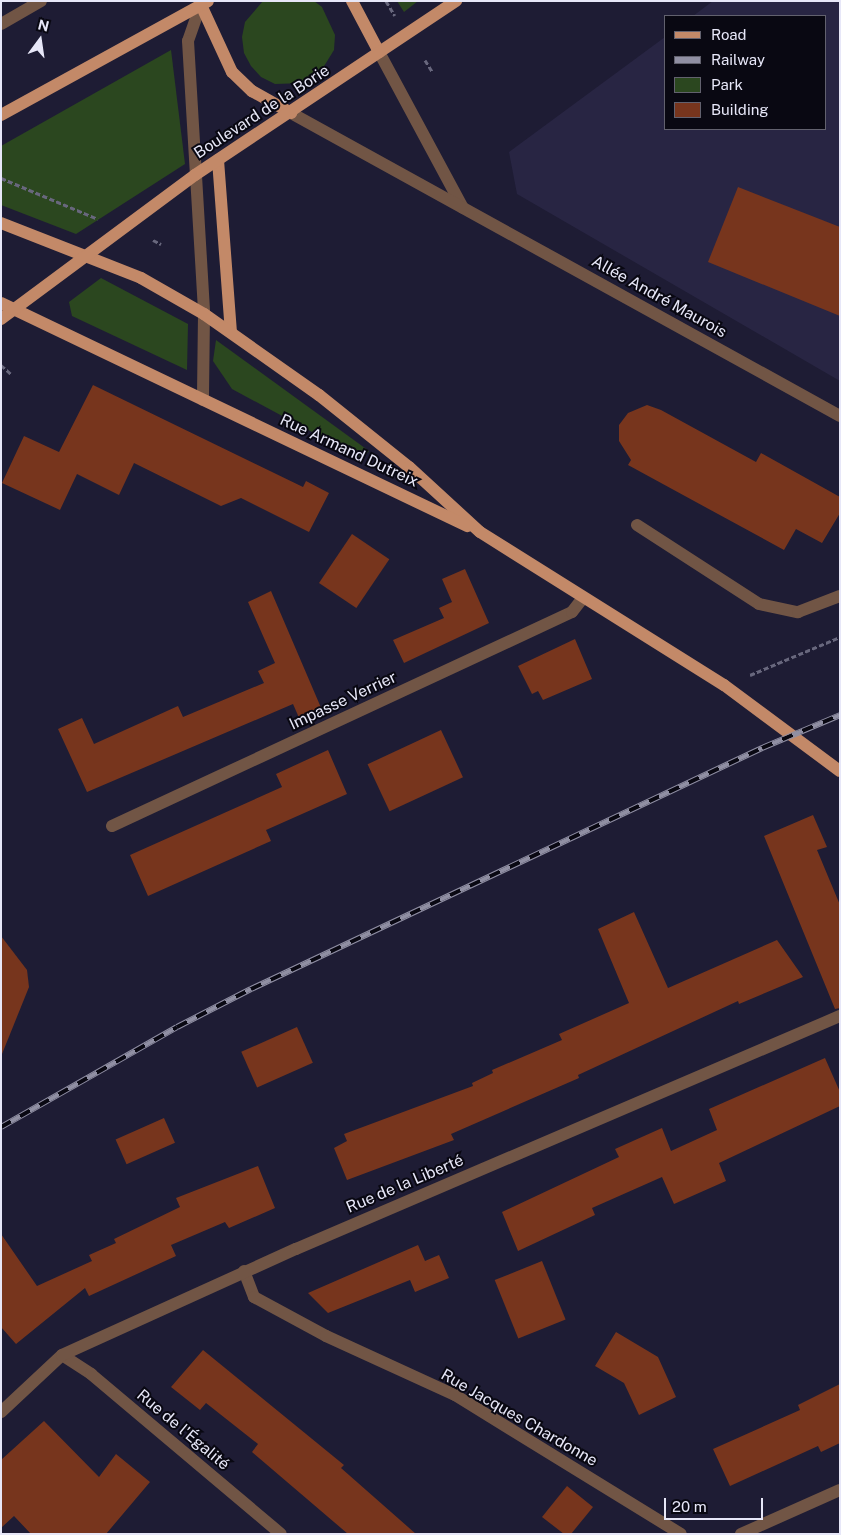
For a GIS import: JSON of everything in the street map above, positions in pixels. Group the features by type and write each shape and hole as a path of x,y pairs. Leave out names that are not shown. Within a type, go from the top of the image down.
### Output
{"main road":[{"path":"352,1 379,52"},
{"name":"Boulevard de la Borie","path":"1,319 195,175 291,113 456,1"},
{"path":"1,115 204,2"},
{"name":"Allée André Maurois","path":"204,2 232,72 252,91 291,113"},
{"path":"218,160 231,332"},
{"path":"1,223 89,255 152,283 204,314 357,425 480,532 724,685 840,771"},
{"name":"Rue Armand Dutreix","path":"1,303 480,532"}],"street":[{"path":"1,24 41,1"},
{"path":"203,400 204,314 188,42 204,2"},
{"path":"379,52 463,208"},
{"name":"Allée André Maurois","path":"291,113 840,416"},
{"path":"637,526 759,604 798,612 840,596"},
{"name":"Impasse Verrier","path":"112,826 572,612 583,598"},
{"name":"Rue de la Liberté","path":"1,1412 62,1355 244,1271 840,1016"},
{"name":"Rue Jacques Chardonne","path":"244,1271 254,1297 326,1336 455,1396 681,1534"},
{"name":"Rue de l'Égalité","path":"62,1355 90,1374 281,1534"},
{"path":"742,1534 840,1490"}],"path":[{"path":"386,1 395,16"},
{"path":"425,60 432,71"},
{"path":"1,178 99,219"},
{"path":"153,240 162,244"},
{"path":"1,365 12,374"},
{"path":"724,685 840,638"}],"shaded area":[{"path":"713,1 840,1 840,381 517,194 509,152 664,38 664,130 826,130 826,15 694,15"}],"green space":[{"path":"263,1 314,1 322,7 335,35 334,50 318,76 304,83 275,84 261,77 251,66 244,53 242,37 245,22"},
{"path":"397,1 418,1 404,12"},
{"path":"171,50 185,164 76,234 1,205 1,146"},
{"path":"101,278 188,324 187,370 72,316 69,302"},
{"path":"216,340 369,451 362,459 232,389 213,361"}],"building":[{"path":"738,187 840,227 840,316 708,262"},
{"path":"93,385 303,487 306,481 329,493 309,532 241,498 221,506 134,463 119,495 77,474 60,510 2,483 24,436 59,452"},
{"path":"647,405 661,410 756,462 761,453 840,497 840,513 822,543 796,529 784,550 628,465 631,460 619,441 619,425 628,413"},
{"path":"352,534 389,559 356,608 319,583"},
{"path":"465,569 489,623 404,663 393,640 444,618 439,608 452,602 442,579"},
{"path":"271,591 322,710 300,720 293,704 87,792 58,729 82,718 94,744 178,706 183,717 264,683 258,671 275,663 248,602"},
{"path":"575,639 592,679 543,700 538,691 532,694 518,666"},
{"path":"441,730 463,777 390,811 368,764"},
{"path":"328,750 347,794 266,830 271,841 148,896 130,855 282,787 276,774"},
{"path":"813,815 827,847 817,850 840,905 840,1008 835,1009 764,836"},
{"path":"634,912 668,988 777,940 803,977 739,1004 738,1001 578,1075 579,1078 451,1134 454,1140 347,1180 334,1148 347,1141 344,1134 473,1086 472,1083 493,1073 492,1070 562,1040 559,1034 629,1003 598,929"},
{"path":"1,936 27,970 29,987 2,1054"},
{"path":"297,1027 313,1063 257,1087 241,1052"},
{"path":"825,1058 840,1092 840,1106 719,1163 726,1181 674,1204 662,1177 592,1208 595,1215 518,1251 502,1212 619,1157 615,1149 662,1128 671,1151 717,1130 709,1109"},
{"path":"164,1118 175,1143 127,1164 116,1140"},
{"path":"258,1166 275,1208 229,1228 225,1222 171,1245 176,1256 89,1296 85,1288 16,1344 1,1327 1,1234 37,1286 92,1261 89,1255 116,1243 114,1239 180,1207 176,1198"},
{"path":"418,1245 425,1261 439,1255 449,1278 415,1292 410,1280 328,1313 308,1293"},
{"path":"542,1261 566,1319 518,1339 495,1280"},
{"path":"616,1332 658,1357 676,1397 639,1415 624,1383 595,1366"},
{"path":"203,1350 344,1465 341,1468 416,1534 348,1534 252,1452 258,1444 206,1403 200,1410 171,1387"},
{"path":"840,1384 840,1443 821,1452 818,1446 730,1486 713,1449 800,1410 798,1405"},
{"path":"44,1421 99,1477 116,1454 150,1482 106,1534 31,1534 14,1516 1,1528 1,1460"},
{"path":"567,1486 593,1507 571,1534 564,1534 542,1517"}],"railway":[{"path":"1,1127 177,1027 251,989 762,748 840,715"}]}
